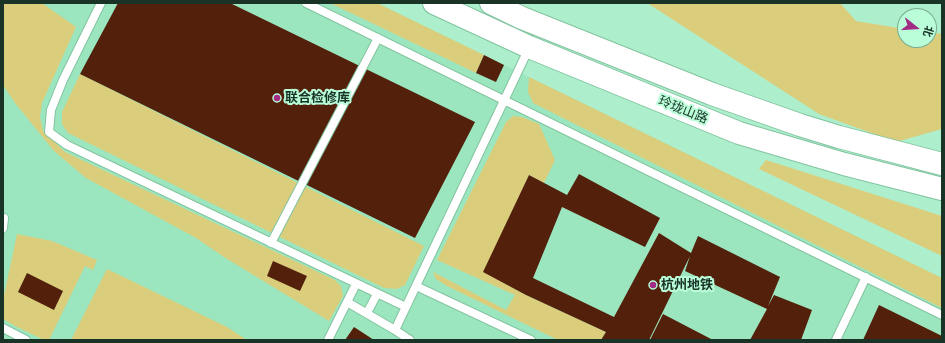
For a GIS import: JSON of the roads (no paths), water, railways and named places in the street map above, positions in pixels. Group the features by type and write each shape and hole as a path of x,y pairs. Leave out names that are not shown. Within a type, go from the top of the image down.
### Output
{"main road":[{"name":"玲珑山路","path":"434,3 530,47 739,133 844,164 942,189"},
{"name":"玲珑山路","path":"491,3 522,18 712,94 832,135 942,164"}],"lane":[{"path":"101,3 63,80 51,110 49,132 67,145 406,308"},
{"path":"306,3 942,315"},
{"path":"271,243 378,38"},
{"path":"395,330 530,47"},
{"path":"3,228 4,218"},
{"path":"836,340 866,277"},
{"path":"328,340 356,284"},
{"path":"416,286 531,340"},
{"path":"367,313 377,294"},
{"path":"347,302 410,340"},
{"path":"3,328 26,340"}],"place":[{"name":"联合检修库","path":"277,98"},
{"name":"杭州地铁","path":"653,285"}]}
